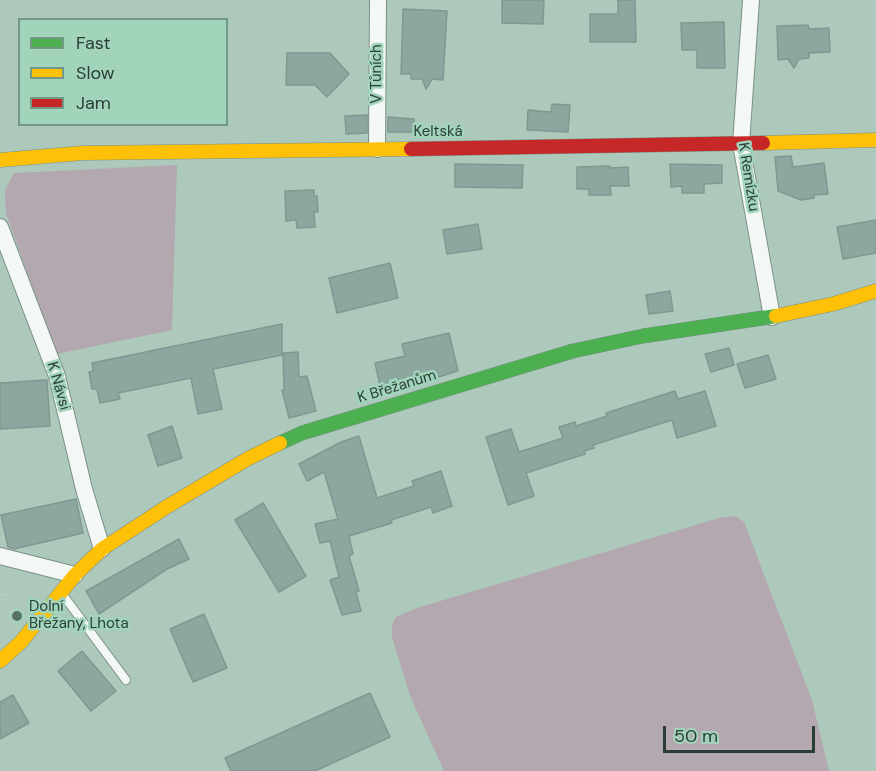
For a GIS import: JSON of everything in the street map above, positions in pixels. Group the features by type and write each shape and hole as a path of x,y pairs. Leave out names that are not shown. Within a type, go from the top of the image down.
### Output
{"street":[{"name":"V Tůních","path":"377,149 378,0"},
{"name":"K Remízku","path":"751,0 741,144 772,317"},
{"name":"Keltská","path":"0,160 83,153 876,140"},
{"name":"K Návsi","path":"0,227 57,376 84,489 102,549"},
{"name":"K Břežanům","path":"0,661 21,642 75,575 102,549 239,464 302,434 573,351 643,336 772,317 833,304 876,291"},
{"path":"0,556 75,575"}],"lane":[{"path":"61,592 126,680"}],"path":[{"path":"0,589 14,615 9,624"}],"shaded area":[{"path":"177,165 172,330 57,354 6,214 5,190 14,173"},
{"path":"736,516 744,522 812,700 829,771 444,771 410,696 392,637 392,625 396,617 417,608 719,518"}],"building":[{"path":"502,0 544,0 543,24 502,23"},
{"path":"618,0 635,0 636,42 590,42 590,14 618,14"},
{"path":"403,9 447,11 443,80 432,79 426,89 422,79 411,79 411,74 401,74"},
{"path":"724,22 725,68 697,68 697,50 682,50 681,23"},
{"path":"808,25 809,29 829,28 830,52 809,53 809,58 799,59 794,68 788,59 778,60 777,26"},
{"path":"287,53 330,53 349,74 327,97 315,85 286,85"},
{"path":"552,104 570,105 568,132 527,130 528,110 551,112"},
{"path":"367,115 367,133 346,134 345,116"},
{"path":"388,117 414,119 413,132 388,132"},
{"path":"791,156 793,167 824,163 828,194 814,195 814,198 801,200 778,191 775,157"},
{"path":"455,164 523,165 522,188 455,187"},
{"path":"670,164 722,165 722,183 704,184 704,193 682,193 682,186 671,187"},
{"path":"610,166 610,168 628,167 629,186 610,186 611,195 589,195 589,189 577,189 577,167"},
{"path":"314,190 314,196 317,196 318,212 314,212 315,227 297,228 296,220 286,221 285,191"},
{"path":"876,220 876,253 843,259 837,227"},
{"path":"478,224 482,249 447,254 443,230"},
{"path":"390,263 398,298 337,313 329,278"},
{"path":"670,291 673,311 649,314 646,295"},
{"path":"282,324 282,355 213,369 222,409 198,414 191,378 118,393 120,399 100,403 97,389 92,389 89,372 93,371 92,363"},
{"path":"449,333 458,371 382,394 375,363 405,356 402,344"},
{"path":"729,348 734,365 711,372 705,354"},
{"path":"298,352 299,377 307,376 316,411 289,418 282,390 284,390 283,353"},
{"path":"768,355 776,379 745,388 737,364"},
{"path":"47,380 50,426 0,429 0,383"},
{"path":"675,391 678,399 705,391 716,426 677,438 672,420 593,445 594,448 584,451 585,454 526,473 534,496 508,505 486,437 511,429 519,452 563,438 559,427 575,422 576,426 607,416 606,413"},
{"path":"172,426 182,458 158,466 148,435"},
{"path":"359,436 377,498 414,486 412,481 441,471 452,506 433,513 431,507 391,520 392,523 349,536 353,554 349,556 359,591 356,592 361,611 342,615 330,580 339,577 330,541 320,543 315,524 338,519 324,472 307,481 299,464 341,442"},
{"path":"76,499 83,533 14,549 8,547 1,515"},
{"path":"263,503 306,576 279,592 235,520"},
{"path":"179,539 189,559 167,569 99,614 86,591"},
{"path":"204,614 227,668 193,682 170,629"},
{"path":"82,651 116,691 91,711 58,671"},
{"path":"370,693 390,737 315,771 231,771 225,758"},
{"path":"13,695 29,723 0,739 0,702"}],"traffic: fast":[{"path":"280,443 302,433 573,351 643,336 776,316"}],"traffic: slow":[{"path":"763,143 876,140"},
{"path":"0,160 83,153 411,149"},
{"path":"776,316 833,304 876,291"},
{"path":"0,661 21,642 75,575 102,549 168,506 249,458 280,443"}],"traffic: jam":[{"path":"411,149 763,143"}],"place":[{"name":"Dolní Břežany, Lhota","path":"17,616"}]}
